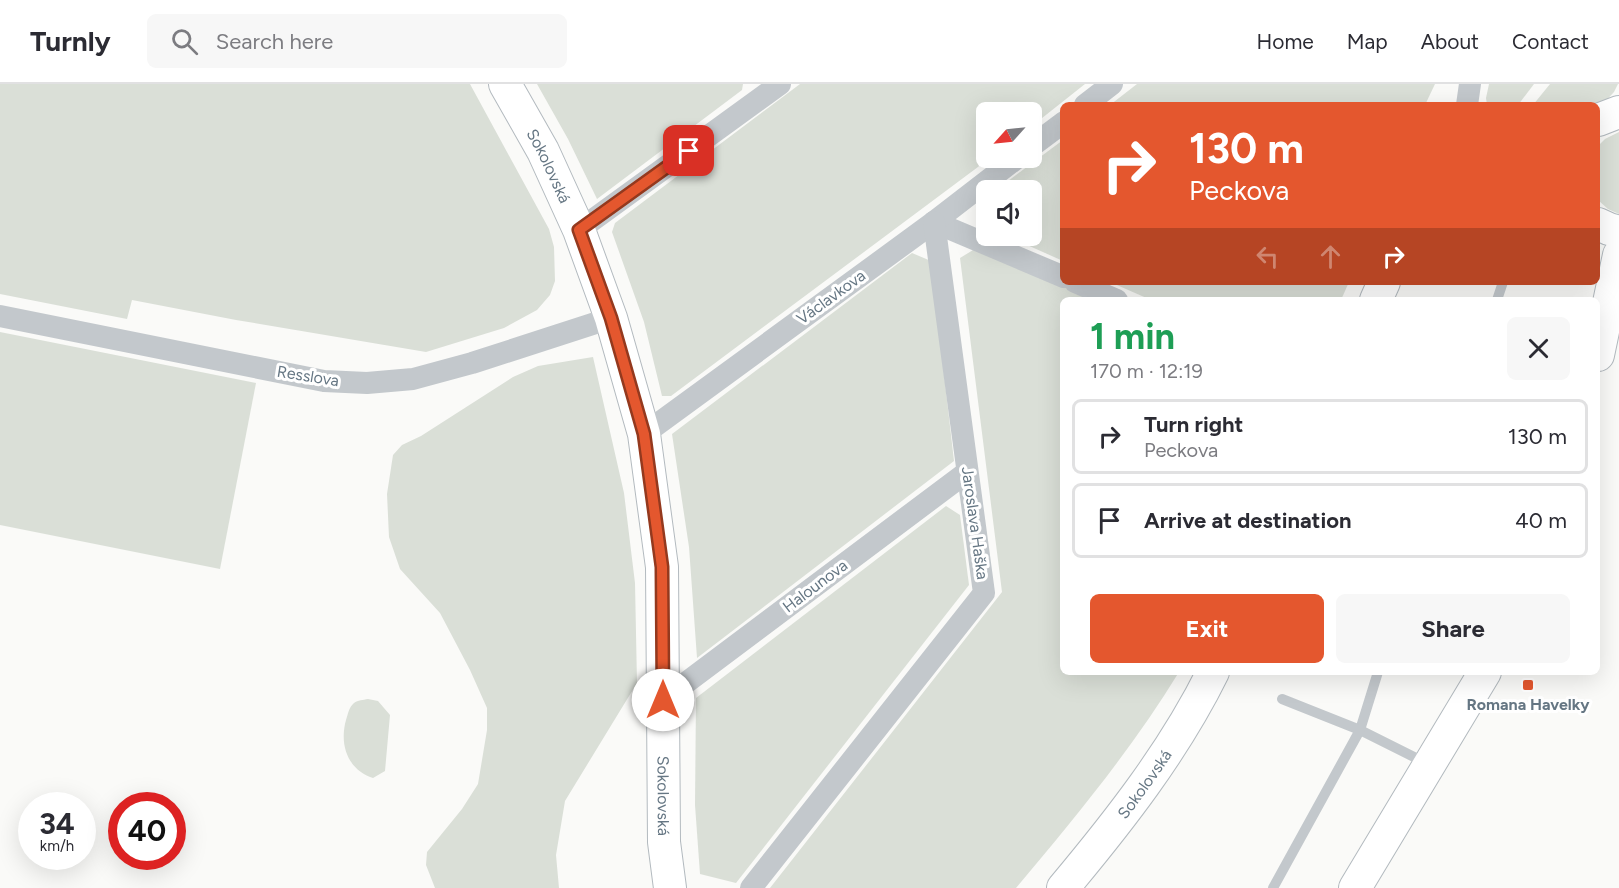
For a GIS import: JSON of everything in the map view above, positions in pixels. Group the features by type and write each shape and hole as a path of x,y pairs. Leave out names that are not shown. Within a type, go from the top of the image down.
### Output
{"street":[{"name":"Sokolovská","path":"506,84 543,152 579,230 611,318 644,434 662,567 664,842 670,888"},
{"path":"1089,102 1112,84"},
{"path":"1467,102 1470,84"},
{"path":"579,230 778,85"},
{"path":"1600,119 1619,112"},
{"path":"1042,138 1060,125"},
{"name":"Václavkova","path":"644,434 934,222 1004,168"},
{"path":"934,222 1060,275"},
{"name":"Jaroslava Haška","path":"750,888 984,593 934,222"},
{"path":"1600,225 1609,230 1619,231"},
{"path":"1600,345 1619,255"},
{"path":"1082,285 1110,297"},
{"name":"Resslova","path":"0,316 324,381 367,383 412,379 462,366 611,318"},
{"name":"Halounova","path":"663,700 967,472"},
{"name":"Sokolovská","path":"1063,888 1158,766 1197,704 1212,675"},
{"path":"1355,888 1431,766 1483,675"}],"lane":[{"path":"1274,888 1360,730 1377,675"},
{"path":"1282,699 1360,730 1431,766"}],"shaded area":[{"path":"0,84 470,84 549,229 554,247 555,281 550,295 537,310 504,328 426,352 132,300 127,319 0,294"},
{"path":"537,84 743,84 742,90 597,199 568,139"},
{"path":"800,84 1085,84 1042,118 1042,102 976,102 977,168 671,396 662,396 644,322 612,232 615,223"},
{"path":"1137,84 1435,84 1426,102 1114,102"},
{"path":"1489,84 1534,84 1520,102 1487,102"},
{"path":"1550,84 1618,84 1600,107 1600,102 1535,102"},
{"path":"1619,132 1619,214 1600,202 1600,144"},
{"path":"1060,142 1060,260 1029,246 1042,246 1042,180 1009,180 1025,168 1042,168 1042,156"},
{"path":"978,247 1091,297 1060,297 1060,675 1177,675 1122,756 1081,810 1016,888 770,888 1002,592 960,258"},
{"path":"912,253 931,261 954,461 697,658 689,547 672,434"},
{"path":"1117,285 1348,285 1342,297 1144,297"},
{"path":"0,332 256,383 220,569 0,525"},
{"path":"593,357 624,493 635,583 637,683 565,801 556,855 559,888 435,888 426,865 427,852 462,809 478,784 487,730 487,708 440,613 400,569 389,537 387,494 393,455 402,445 421,436 513,377 538,366"},
{"path":"946,506 960,515 969,585 736,883 700,874 695,805 696,698"},
{"path":"368,699 378,701 390,715 385,771 373,778 357,769 352,763 344,738 344,729 351,706 357,701"}],"place":[{"name":"Romana Havelky","path":"1528,685"}],"route":[{"path":"663,700 662,567 644,434 611,318 579,230 689,151"}]}
